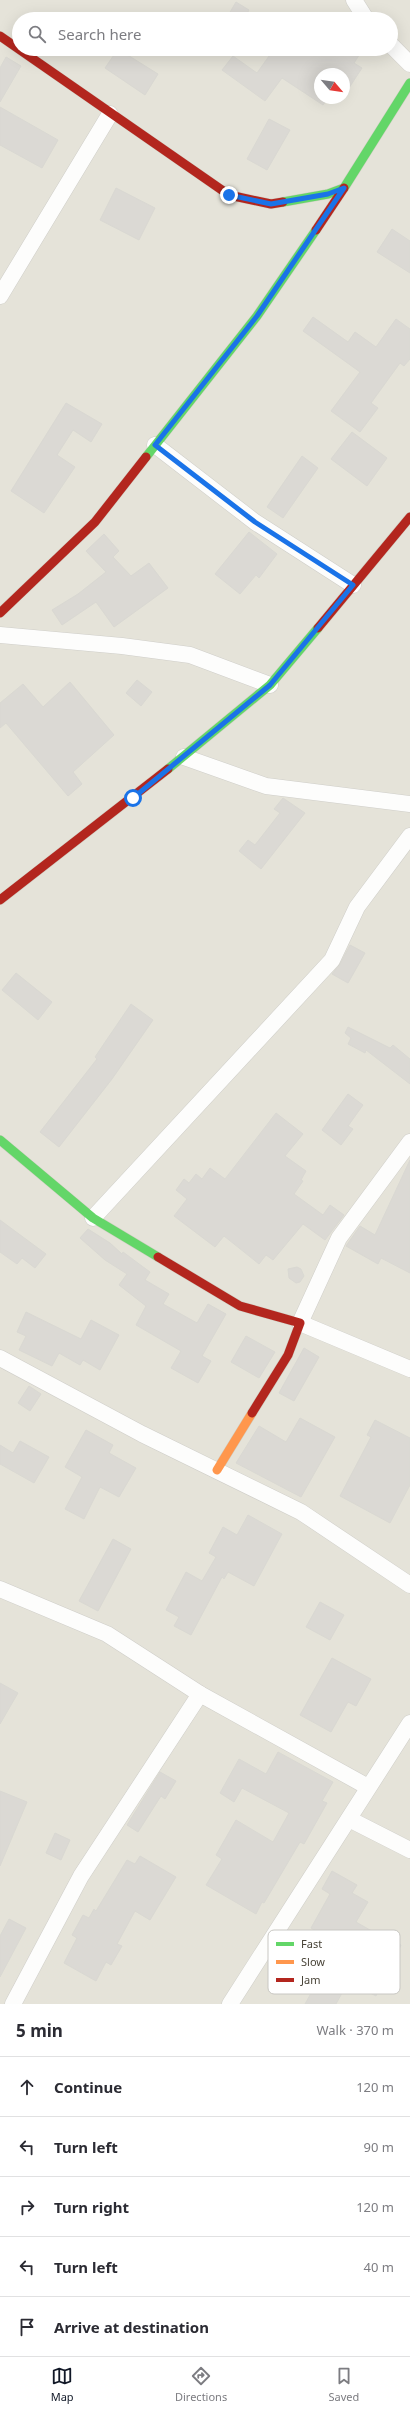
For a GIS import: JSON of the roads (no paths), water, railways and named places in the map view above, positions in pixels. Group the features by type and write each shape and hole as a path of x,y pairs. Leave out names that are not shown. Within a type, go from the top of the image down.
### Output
{"street":[{"path":"354,0 362,12"},
{"path":"0,36 12,45"},
{"path":"398,52 410,64"},
{"path":"28,56 229,195 271,204 328,194 344,188"},
{"path":"0,613 95,522 257,316 344,188 410,84"},
{"path":"0,296 110,114"},
{"path":"155,445 255,522 353,585"},
{"path":"0,900 184,757 270,685 410,518"},
{"path":"0,635 122,646 190,655 270,685"},
{"path":"184,757 266,786 410,804"},
{"path":"93,1218 332,960 357,907 410,836"},
{"path":"0,1140 93,1218 240,1306 300,1323 410,1369"},
{"path":"217,1470 288,1355 300,1323 339,1238 410,1142"},
{"path":"0,1358 142,1434 301,1512 410,1585"},
{"path":"0,1589 107,1634 200,1694 368,1787"},
{"path":"14,2004 81,1876 200,1694"},
{"path":"278,1930 410,1723"},
{"path":"349,1819 410,1850"},
{"path":"230,2004 268,1945"}]}
